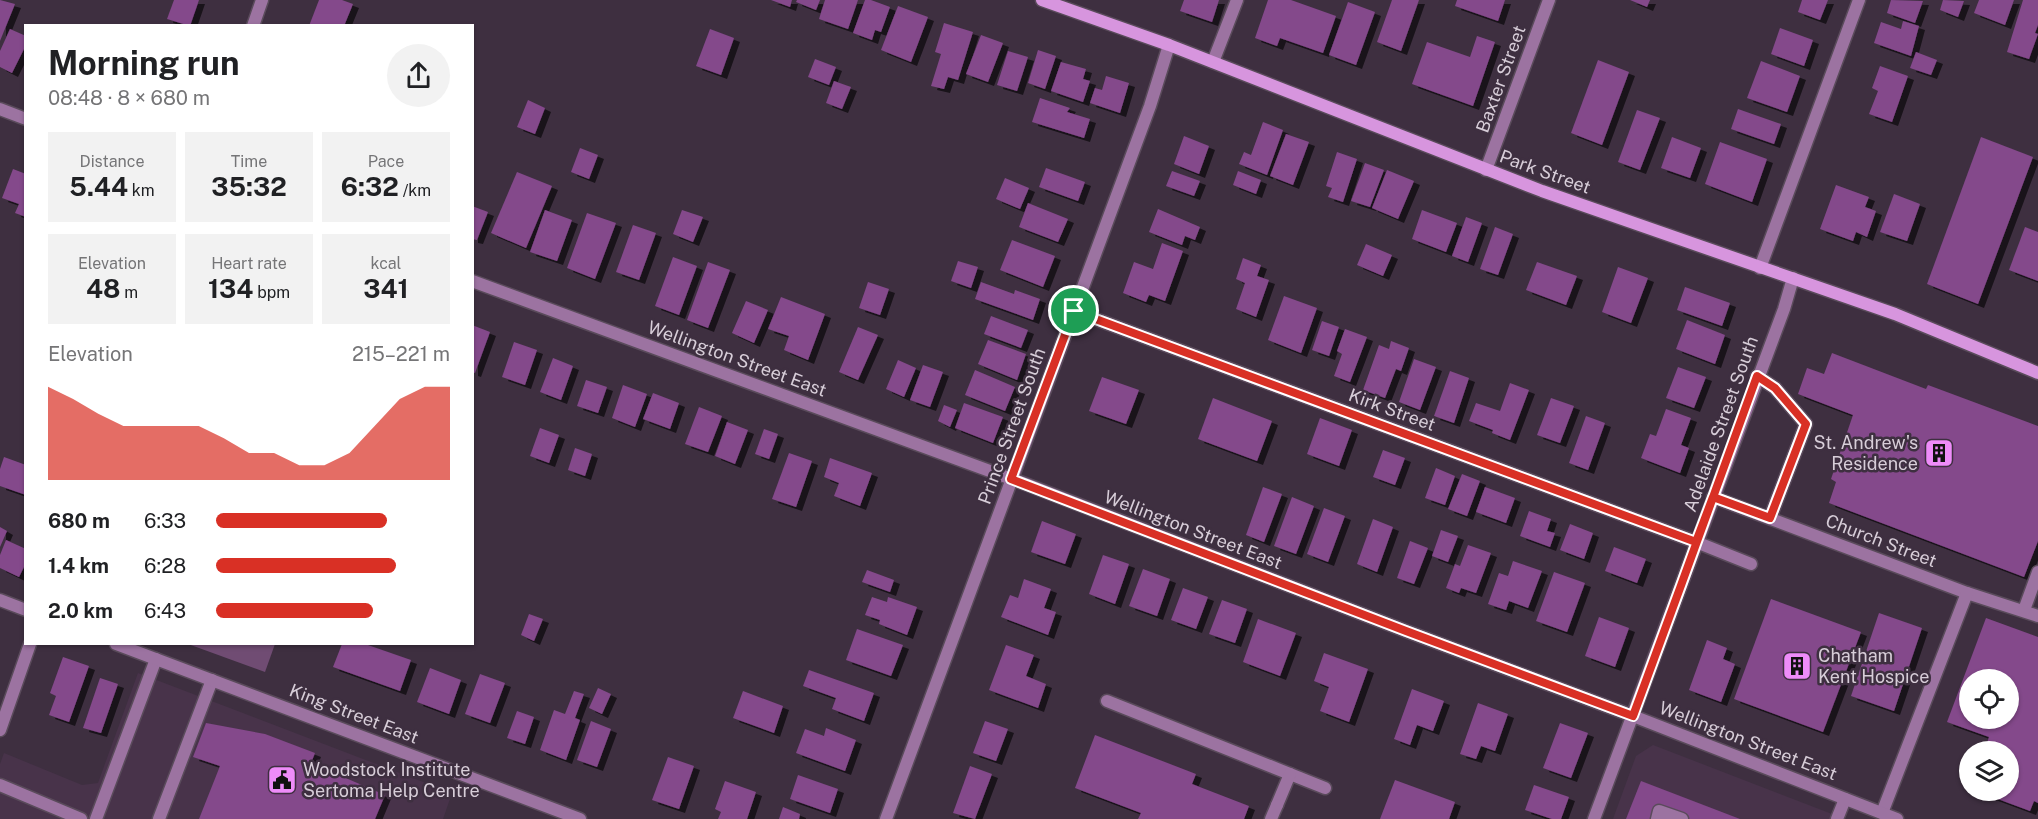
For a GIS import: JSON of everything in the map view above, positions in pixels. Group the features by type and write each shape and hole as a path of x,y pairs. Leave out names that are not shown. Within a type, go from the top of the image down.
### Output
{"street":[{"path":"254,24 262,0"},
{"name":"Park Street","path":"1044,0 1169,45 1485,170 1895,314 2038,373"},
{"path":"1213,62 1237,0"},
{"name":"Baxter Street","path":"1485,170 1549,0"},
{"path":"1760,268 1859,0"},
{"name":"Prince Street South","path":"886,819 1150,106 1169,45"},
{"path":"0,109 24,118"},
{"name":"Adelaide Street South","path":"1594,819 1757,376 1784,309 1793,278"},
{"name":"Wellington Street East","path":"474,282 1011,479 1897,819"},
{"name":"Kirk Street","path":"1074,311 1750,564"},
{"path":"1757,376 1775,388 1806,424 1770,518"},
{"name":"Church Street","path":"1713,497 1967,593 2038,616"},
{"path":"2024,610 2038,572"},
{"path":"1881,813 1967,593"},
{"path":"0,600 24,609"},
{"path":"0,730 30,645"},
{"name":"King Street East","path":"119,645 580,819"},
{"path":"96,819 156,659"},
{"path":"159,819 212,680"},
{"path":"1107,701 1325,788"},
{"path":"1271,819 1290,774"},
{"path":"0,785 81,819"},
{"path":"1837,819 1845,799"},
{"path":"1657,819 1659,811 1682,819"}],"shaded area":[{"path":"191,645 275,645 265,672"},
{"path":"138,673 452,793 443,819 0,819 0,764 4,753 82,785 98,783"},
{"path":"1653,745 1845,819 1613,819 1636,756"}],"building":[{"path":"0,0 15,4 0,41"},
{"path":"174,0 199,0 191,24 167,19"},
{"path":"319,0 342,0 353,4 345,24 310,24"},
{"path":"771,0 792,0 790,7"},
{"path":"797,0 820,0 816,10 796,2"},
{"path":"825,0 858,0 848,29 819,19"},
{"path":"865,0 890,7 881,32 875,30 872,40 853,33"},
{"path":"1184,0 1219,0 1212,22 1180,11"},
{"path":"1268,0 1291,0 1336,16 1323,53 1280,38 1277,46 1255,38"},
{"path":"1392,0 1419,0 1401,51 1377,42"},
{"path":"1457,0 1505,0 1498,21 1455,6"},
{"path":"1630,0 1650,0 1647,7"},
{"path":"1802,0 1828,0 1820,20 1798,12"},
{"path":"1891,0 1923,1 1915,23 1887,13"},
{"path":"1943,0 1964,1 1958,17 1940,10"},
{"path":"1979,0 2014,0 2005,25 1974,13"},
{"path":"2023,0 2038,0 2038,25 2035,33 2038,34 2029,59 2007,52"},
{"path":"1348,2 1375,12 1356,65 1329,55"},
{"path":"898,6 928,17 911,62 881,50"},
{"path":"1903,21 1919,26 1911,56 1874,43 1881,22 1901,29"},
{"path":"944,23 973,32 958,80 948,77 944,89 931,86 941,54 935,52"},
{"path":"1780,28 1813,40 1804,66 1771,54"},
{"path":"10,29 24,35 24,49 12,73 0,67 0,51"},
{"path":"710,29 734,38 721,75 696,66"},
{"path":"981,35 1003,43 988,82 966,74"},
{"path":"1477,36 1495,42 1473,106 1412,84 1427,42 1470,57"},
{"path":"1038,50 1056,56 1045,89 1028,83"},
{"path":"1008,51 1028,57 1017,91 997,85"},
{"path":"1916,52 1937,60 1931,75 1910,68"},
{"path":"815,59 836,67 829,85 808,77"},
{"path":"1598,60 1629,72 1602,145 1571,133"},
{"path":"1761,61 1800,76 1787,112 1747,98"},
{"path":"1061,62 1086,69 1083,79 1090,81 1083,102 1051,91"},
{"path":"1880,66 1908,76 1892,122 1869,114 1878,91 1872,88"},
{"path":"1106,76 1129,83 1120,113 1090,103 1095,88 1102,90"},
{"path":"834,81 851,87 842,109 826,103"},
{"path":"1040,98 1070,108 1067,112 1090,119 1084,138 1032,122"},
{"path":"528,100 545,108 535,134 517,127"},
{"path":"1738,109 1781,124 1774,144 1731,129"},
{"path":"1637,110 1660,118 1640,170 1618,162"},
{"path":"1263,122 1283,130 1267,175 1239,164 1244,152 1251,155"},
{"path":"1286,134 1309,142 1293,185 1270,176"},
{"path":"1184,136 1209,146 1199,174 1174,164"},
{"path":"1672,137 1701,148 1690,178 1661,168"},
{"path":"1981,137 2033,157 1978,304 1927,284"},
{"path":"1720,142 1767,159 1752,202 1705,184"},
{"path":"580,148 598,155 589,179 571,172"},
{"path":"1337,152 1357,159 1343,202 1328,197 1332,188 1326,186"},
{"path":"1365,163 1384,170 1370,207 1351,201"},
{"path":"1046,168 1085,182 1078,201 1039,187"},
{"path":"13,169 24,173 24,216 15,213 19,204 2,198"},
{"path":"1387,170 1414,181 1398,219 1372,208"},
{"path":"1172,171 1200,181 1194,196 1166,186"},
{"path":"1238,171 1261,180 1256,194 1233,185"},
{"path":"517,172 552,186 526,248 491,233"},
{"path":"1005,178 1029,188 1020,209 996,199"},
{"path":"1836,185 1869,197 1865,207 1876,211 1867,237 1856,232 1853,241 1820,229"},
{"path":"1894,194 1920,204 1907,241 1880,232"},
{"path":"1028,203 1068,219 1058,242 1019,227"},
{"path":"474,207 488,212 477,240 474,239"},
{"path":"1158,209 1200,227 1195,240 1185,236 1182,245 1149,232"},
{"path":"545,210 572,220 557,261 530,252"},
{"path":"682,210 703,217 693,242 673,234"},
{"path":"1422,210 1457,223 1446,252 1412,239"},
{"path":"587,213 616,223 595,279 567,268"},
{"path":"1466,217 1482,223 1468,262 1452,256"},
{"path":"633,225 656,233 639,280 616,272"},
{"path":"1495,227 1513,234 1498,275 1480,269"},
{"path":"2025,227 2038,232 2038,281 2009,270"},
{"path":"1012,240 1055,256 1043,287 1000,270"},
{"path":"1162,243 1183,251 1165,301 1149,295 1146,302 1123,293 1134,262 1153,269"},
{"path":"1366,244 1392,255 1383,276 1357,265"},
{"path":"673,257 697,266 679,315 655,306"},
{"path":"1243,258 1261,265 1257,276 1269,280 1256,317 1236,309 1245,283 1236,279"},
{"path":"958,261 978,267 971,288 951,281"},
{"path":"708,262 730,270 708,328 687,320"},
{"path":"1537,262 1577,276 1566,305 1526,290"},
{"path":"1618,267 1648,278 1631,323 1602,312"},
{"path":"868,282 889,289 880,315 859,308"},
{"path":"981,282 1014,294 1015,290 1040,299 1033,320 975,299"},
{"path":"1685,287 1730,303 1722,326 1677,310"},
{"path":"1284,296 1317,308 1301,353 1268,340"},
{"path":"781,297 825,314 808,360 784,350 789,336 768,329"},
{"path":"746,301 768,310 754,343 732,333"},
{"path":"991,316 1028,330 1021,348 984,334"},
{"path":"1687,320 1725,335 1715,364 1676,349"},
{"path":"1322,321 1339,327 1329,356 1312,350"},
{"path":"474,326 490,332 474,373"},
{"path":"858,327 878,335 858,380 839,372"},
{"path":"1345,329 1367,337 1350,382 1334,376 1342,354 1337,351"},
{"path":"988,340 1026,354 1017,380 978,364"},
{"path":"1391,341 1409,348 1401,371 1396,369 1385,398 1363,390 1379,345 1389,349"},
{"path":"514,342 537,350 525,385 502,377"},
{"name":"St. Andrew's Residence","path":"1832,353 1926,389 1928,385 2038,426 2038,541 2024,577 1829,503 1836,482 1831,479 1853,415 1798,394 1807,368 1824,374"},
{"path":"553,358 573,366 561,400 540,392"},
{"path":"1414,359 1436,367 1420,410 1399,402"},
{"path":"898,360 916,368 904,397 886,389"},
{"path":"923,365 943,372 930,407 910,400"},
{"path":"1678,367 1706,377 1694,408 1666,398"},
{"path":"975,370 1015,387 1005,411 965,395"},
{"path":"1450,371 1469,378 1454,423 1434,416"},
{"path":"1102,377 1139,390 1126,424 1089,411"},
{"path":"586,380 607,387 598,413 577,406"},
{"path":"1510,383 1529,390 1510,440 1492,433 1493,430 1469,421 1476,403 1500,411"},
{"path":"623,385 647,394 635,427 612,418"},
{"path":"653,393 679,403 670,429 643,419"},
{"path":"1213,398 1272,421 1257,461 1198,439"},
{"path":"1551,398 1574,406 1560,443 1537,435"},
{"path":"964,403 1003,417 993,443 955,428"},
{"path":"944,405 957,410 950,427 938,421"},
{"path":"699,407 722,416 708,452 685,444"},
{"path":"1666,409 1691,418 1681,445 1689,448 1680,473 1641,458 1650,434 1656,436"},
{"path":"1586,416 1605,423 1588,470 1569,463"},
{"path":"1320,418 1352,430 1339,466 1307,454"},
{"path":"727,422 748,430 735,464 715,456"},
{"path":"540,428 559,435 549,463 530,456"},
{"path":"764,429 778,434 769,459 755,454"},
{"path":"575,448 592,454 585,476 568,470"},
{"path":"1383,450 1405,458 1395,485 1373,477"},
{"path":"789,453 812,461 796,507 772,499"},
{"path":"4,457 24,464 24,494 0,486 0,469"},
{"path":"830,458 872,473 860,506 834,496 839,483 824,477"},
{"path":"1436,468 1455,476 1445,505 1425,498"},
{"path":"1462,474 1480,481 1467,516 1448,509"},
{"path":"1263,487 1282,494 1264,542 1246,535"},
{"path":"1485,487 1515,498 1506,523 1476,512"},
{"path":"1292,497 1314,506 1296,554 1274,546"},
{"path":"1324,508 1345,516 1328,562 1307,554"},
{"path":"1529,511 1551,519 1547,531 1555,533 1550,547 1520,536"},
{"path":"1373,519 1393,527 1377,572 1357,564"},
{"path":"1042,521 1076,534 1065,564 1031,552"},
{"path":"1570,524 1593,533 1584,559 1560,550"},
{"path":"0,527 7,531 0,547"},
{"path":"1441,530 1458,536 1448,562 1432,556"},
{"path":"6,540 24,548 24,567 19,577 0,568 0,555"},
{"path":"1410,541 1428,548 1414,584 1397,578"},
{"path":"1468,545 1491,553 1476,593 1461,588 1459,593 1446,588 1455,564 1460,566"},
{"path":"1614,547 1646,559 1637,583 1605,571"},
{"path":"1103,555 1129,564 1115,604 1089,594"},
{"path":"1513,561 1542,571 1528,608 1509,601 1506,610 1488,604 1499,573 1508,576"},
{"path":"1143,569 1170,579 1157,616 1129,606"},
{"path":"867,570 894,580 890,592 862,582"},
{"path":"1554,572 1585,583 1567,632 1536,621"},
{"path":"1024,579 1051,589 1044,608 1056,612 1048,635 1001,617 1010,595 1018,598"},
{"path":"1183,588 1208,597 1196,629 1171,620"},
{"path":"872,597 887,602 888,597 917,607 907,635 879,624 880,620 865,615"},
{"name":"Chatham Kent Hospice","path":"1771,599 1861,632 1823,732 1734,699"},
{"path":"1222,600 1247,609 1235,643 1209,634"},
{"path":"1879,613 1922,628 1894,711 1851,696"},
{"path":"529,614 543,619 534,641 521,635"},
{"path":"1599,617 1629,628 1615,667 1585,656"},
{"path":"1986,618 2038,637 2038,803 2034,801 2030,811 2003,801 2019,801 2019,741 1988,741 1989,737 1967,729 2019,729 2019,669 1967,669"},
{"path":"1258,619 1296,633 1280,676 1243,662"},
{"path":"857,629 903,645 891,676 846,660"},
{"path":"1707,640 1727,648 1723,659 1735,664 1721,702 1689,690"},
{"path":"342,645 368,645 411,660 400,691 333,667"},
{"path":"1006,645 1034,655 1026,676 1046,684 1038,708 989,690"},
{"path":"1324,653 1368,669 1349,722 1320,711 1329,687 1314,681"},
{"path":"63,657 89,666 69,722 49,715 56,696 50,693"},
{"path":"430,668 461,680 449,714 417,702"},
{"path":"809,670 874,693 864,721 832,709 836,698 803,686"},
{"path":"480,674 505,683 490,723 465,714"},
{"path":"100,678 118,684 101,733 83,728"},
{"path":"598,688 611,694 602,714 589,708"},
{"path":"1412,689 1444,701 1433,731 1417,725 1410,745 1394,739"},
{"path":"1959,690 1959,726 1947,722"},
{"path":"574,691 584,694 575,718 580,720 566,760 540,750 554,710 565,714"},
{"path":"743,691 783,706 774,733 733,718"},
{"path":"1478,703 1508,714 1495,751 1481,746 1476,759 1460,754"},
{"path":"517,711 534,717 525,744 507,738"},
{"path":"591,721 611,729 597,767 577,760"},
{"path":"985,721 1008,729 996,761 973,753"},
{"name":"Woodstock Institute Sertoma Help Centre","path":"206,723 265,734 315,753 311,763 385,795 375,819 199,819 220,766 193,757"},
{"path":"1560,723 1588,733 1571,778 1543,768"},
{"path":"826,728 856,740 845,771 796,753 805,729 824,736"},
{"path":"1095,735 1196,774 1192,784 1249,806 1244,819 1138,819 1141,813 1075,788"},
{"path":"668,757 694,766 679,809 652,800"},
{"path":"970,766 992,774 975,819 953,813"},
{"path":"798,775 838,789 830,813 790,799"},
{"path":"1395,780 1455,802 1449,819 1380,819"},
{"path":"725,781 756,792 747,819 718,819 721,812 715,809"},
{"path":"1641,781 1740,819 1626,819"},
{"path":"1534,785 1569,797 1561,819 1552,819 1525,810"},
{"path":"783,807 800,814 799,819 779,819"}],"place":[{"name":"St. Andrew's Residence","path":"1939,453"},
{"name":"Chatham Kent Hospice","path":"1797,666"},
{"name":"Woodstock Institute Sertoma Help Centre","path":"282,780"}],"route":[{"path":"1074,311 1011,479 1633,716 1696,542 1757,376 1775,388 1806,424 1770,518 1713,497 1696,542 1074,311"}]}
